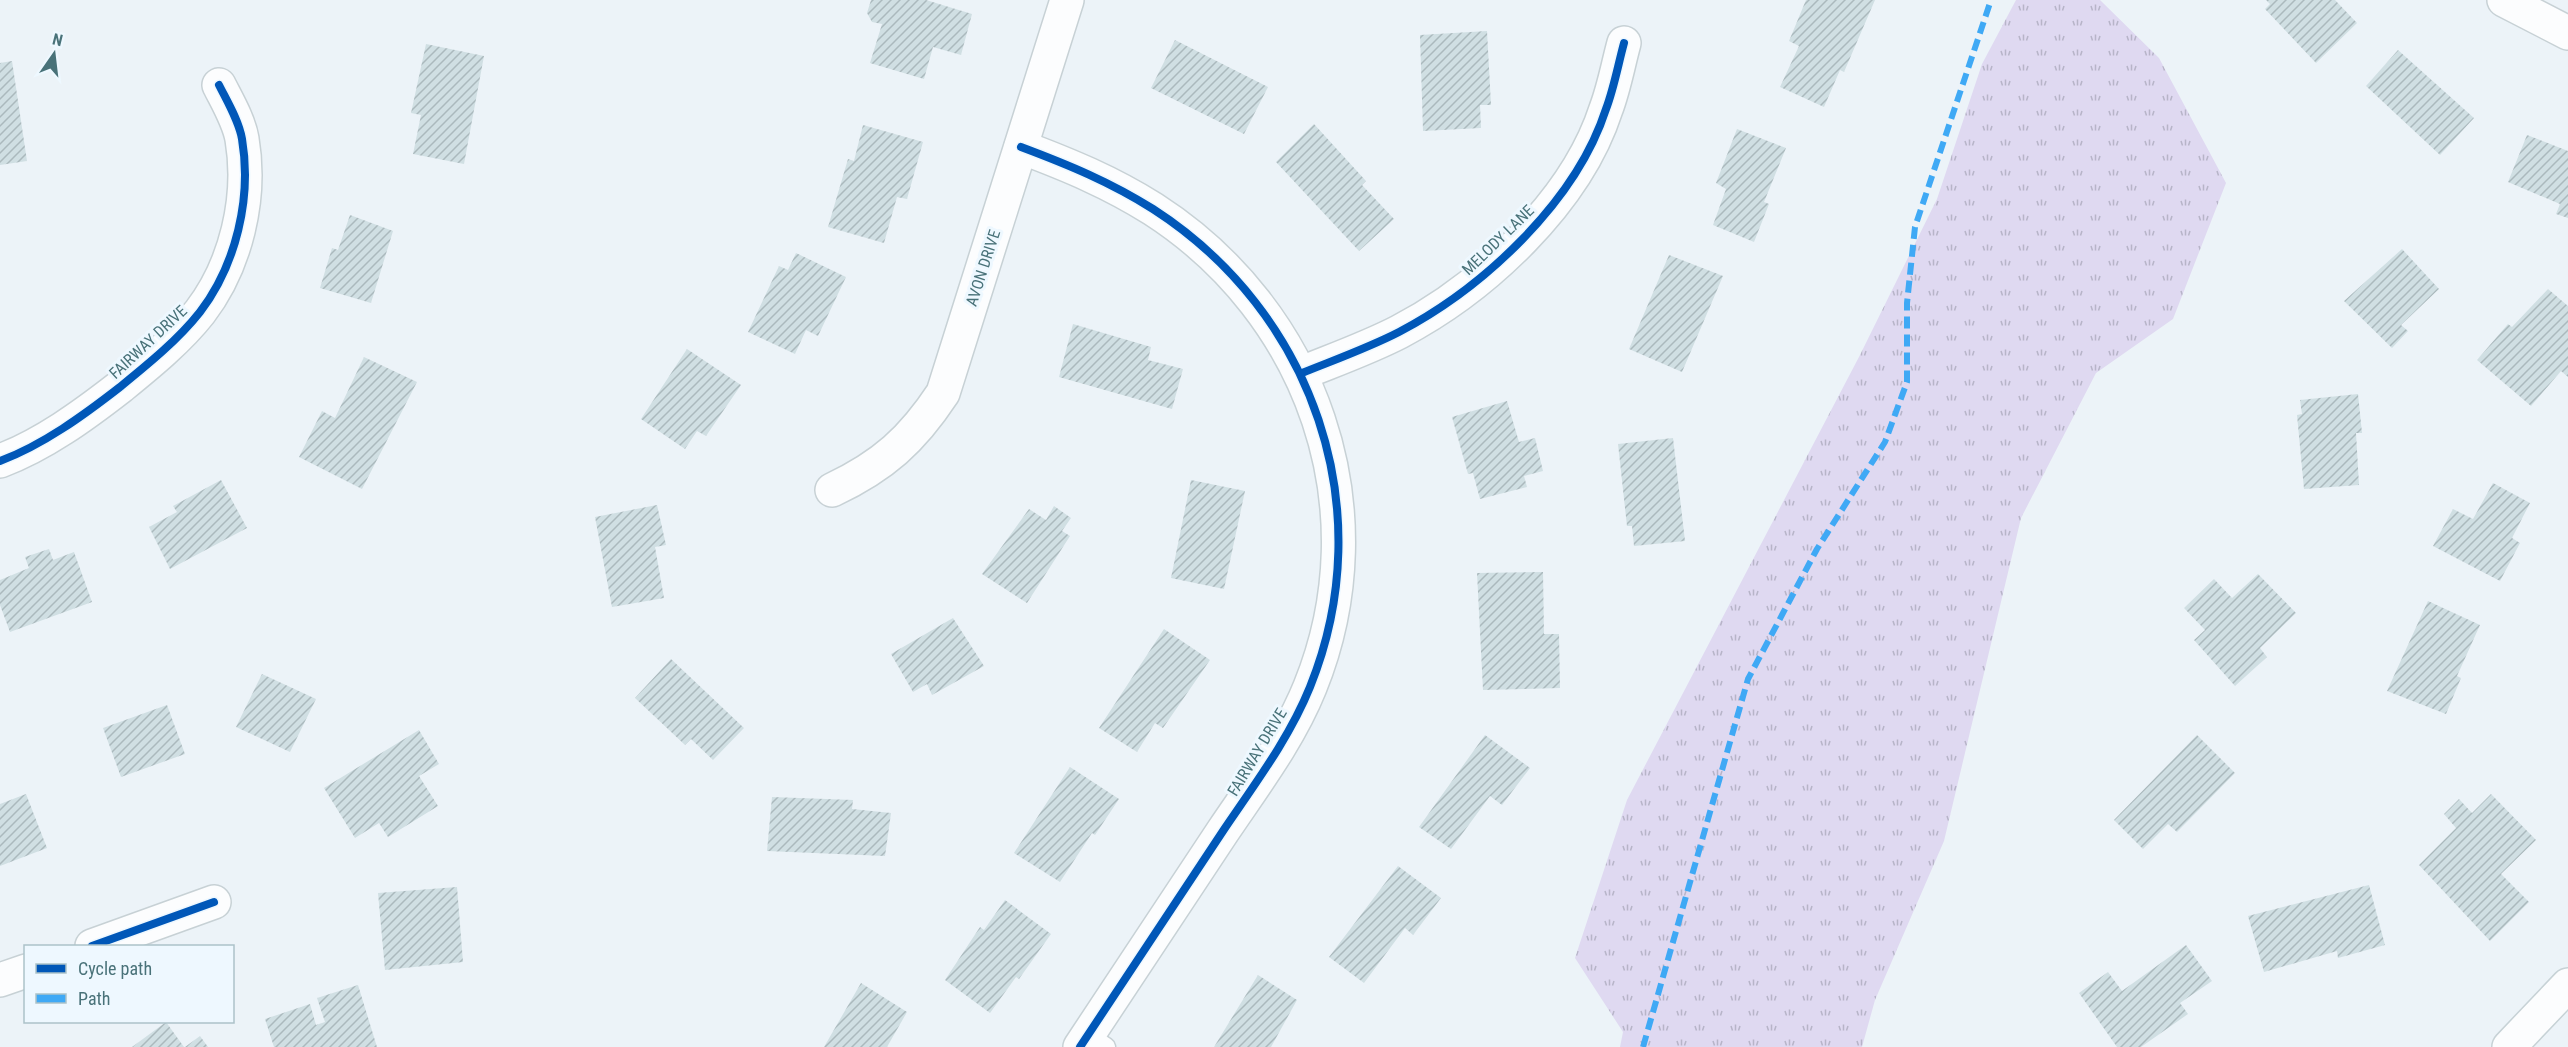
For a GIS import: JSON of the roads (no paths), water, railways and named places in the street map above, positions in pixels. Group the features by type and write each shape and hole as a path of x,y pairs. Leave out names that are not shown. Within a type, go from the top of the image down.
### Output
{"street":[{"name":"AVON DRIVE","path":"832,490 864,475 899,449 923,423 943,393 1067,0"},
{"path":"2504,0 2568,33"},
{"name":"MELODY LANE","path":"1302,373 1398,333 1454,298 1496,265 1542,217 1581,164 1606,111 1624,43"},
{"name":"FAIRWAY DRIVE","path":"0,461 88,412 147,365 200,313 219,281 236,239 244,193 242,138 219,85"},
{"name":"FAIRWAY DRIVE","path":"1021,147 1098,176 1156,211 1224,266 1272,322 1302,373 1324,432 1337,503 1338,566 1329,628 1310,687 1283,742 1091,1043"},
{"path":"95,945 214,902"},
{"path":"0,980 24,971"},
{"path":"2509,1047 2568,985"}]}
